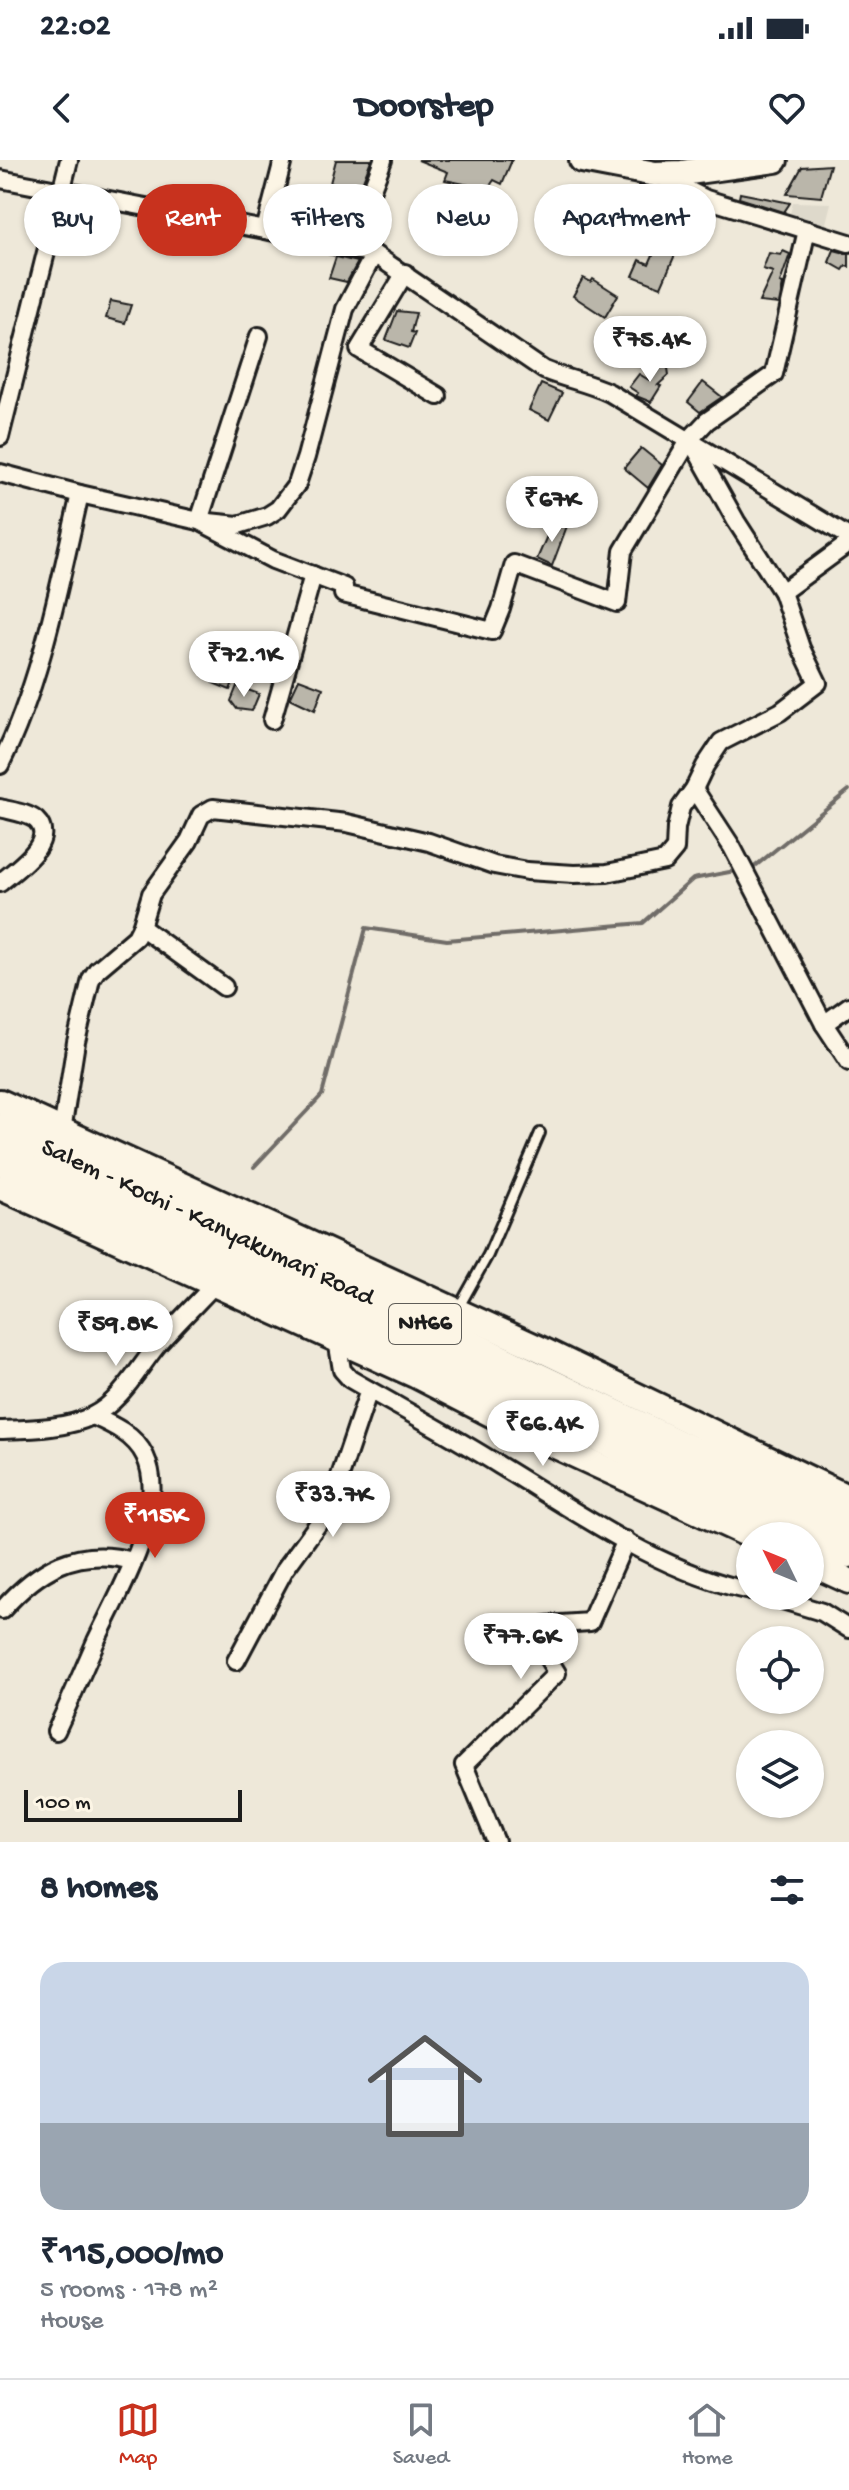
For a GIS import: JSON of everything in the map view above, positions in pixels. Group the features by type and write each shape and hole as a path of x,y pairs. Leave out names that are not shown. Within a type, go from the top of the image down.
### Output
{"highway":[{"name":"Salem - Kochi - Kanyakumari Road","path":"0,1129 318,1273 666,1440 849,1523"},
{"name":"Salem - Kochi - Kanyakumari Road","path":"0,1159 306,1297 849,1552"}],"street":[{"path":"63,184 69,160"},
{"path":"277,184 283,160"},
{"path":"374,184 383,160"},
{"path":"582,160 655,174 772,160"},
{"path":"655,174 706,199 849,243"},
{"path":"0,179 25,184"},
{"path":"121,202 263,230"},
{"path":"199,521 273,560 344,587 343,594 492,631 514,564 617,603 623,551 690,439 707,421 774,374 807,230"},
{"path":"0,437 45,256"},
{"path":"0,473 80,494 225,525 254,522 278,509 297,484 345,309 373,256"},
{"path":"377,256 544,370 610,393 849,537"},
{"path":"405,273 359,349 438,396"},
{"path":"199,521 259,336"},
{"path":"62,1131 87,989 97,970 127,946 141,927 151,894 189,841 201,815 213,808 347,823 429,842 494,865 527,871 607,873 665,861 675,849 681,807 721,742 780,712 818,683 801,648 782,592 736,521 690,439"},
{"path":"0,765 17,730 38,665 80,494"},
{"path":"782,592 849,543"},
{"path":"272,720 313,575"},
{"path":"694,789 732,847 824,1024 849,1062"},
{"path":"0,808 29,816 41,827 41,835 38,850 0,883"},
{"path":"141,927 224,987"},
{"path":"824,1024 849,1006"},
{"path":"0,1102 457,1311 849,1498"},
{"path":"0,1187 415,1375 548,1443 736,1529"},
{"path":"0,1430 33,1429 93,1416 125,1389 157,1345 215,1284"},
{"path":"337,1340 342,1370 350,1379 448,1433 626,1540 690,1574 736,1588"},
{"path":"236,1661 285,1569 329,1509 369,1390"},
{"path":"56,1731 133,1561 145,1529 152,1490 144,1454 132,1438 116,1426 93,1416"},
{"path":"496,1842 464,1765 557,1673 536,1639 546,1625 590,1622 626,1540"},
{"path":"2,1610 19,1591 67,1560 103,1556 133,1561"},
{"path":"824,1569 849,1581"},
{"path":"815,1610 849,1629"}],"lane":[{"path":"457,1311 488,1255 540,1133"}],"shaded area":[{"path":"793,202 831,203 825,227 788,222"}],"building":[{"path":"336,160 371,160 362,184 330,183"},
{"path":"418,160 512,160 502,184 494,180 491,184 464,184 445,180 448,172"},
{"path":"830,165 821,197 787,194 802,167"},
{"path":"740,193 790,203 784,212 739,198"},
{"path":"834,250 849,254 849,267 843,270 829,262"},
{"path":"783,251 790,254 780,283 783,284 779,304 759,302 773,272 763,269 769,253 781,255"},
{"path":"653,256 674,256 661,287 633,276 640,260 649,264"},
{"path":"336,257 358,262 347,282 329,278"},
{"path":"583,278 591,282 593,279 618,295 605,317 573,296"},
{"path":"111,301 131,305 125,323 106,318"},
{"path":"397,311 416,313 411,332 415,333 409,348 386,340"},
{"path":"661,364 668,368 669,375 658,385 661,386 651,402 636,396 638,393 629,387 639,374 649,380"},
{"path":"703,382 722,397 700,412 688,402"},
{"path":"541,384 562,393 549,420 529,410"},
{"path":"641,448 662,465 648,488 624,468"},
{"path":"553,522 567,526 552,566 537,559"},
{"path":"226,656 242,659 230,690 213,683"},
{"path":"299,679 323,688 315,710 290,698"},
{"path":"237,686 259,694 252,711 237,709 231,701"}],"waterway":[{"path":"748,868 753,868 849,790"},
{"path":"254,1167 322,1095 366,928 447,940 643,923 693,879 740,870"}]}
